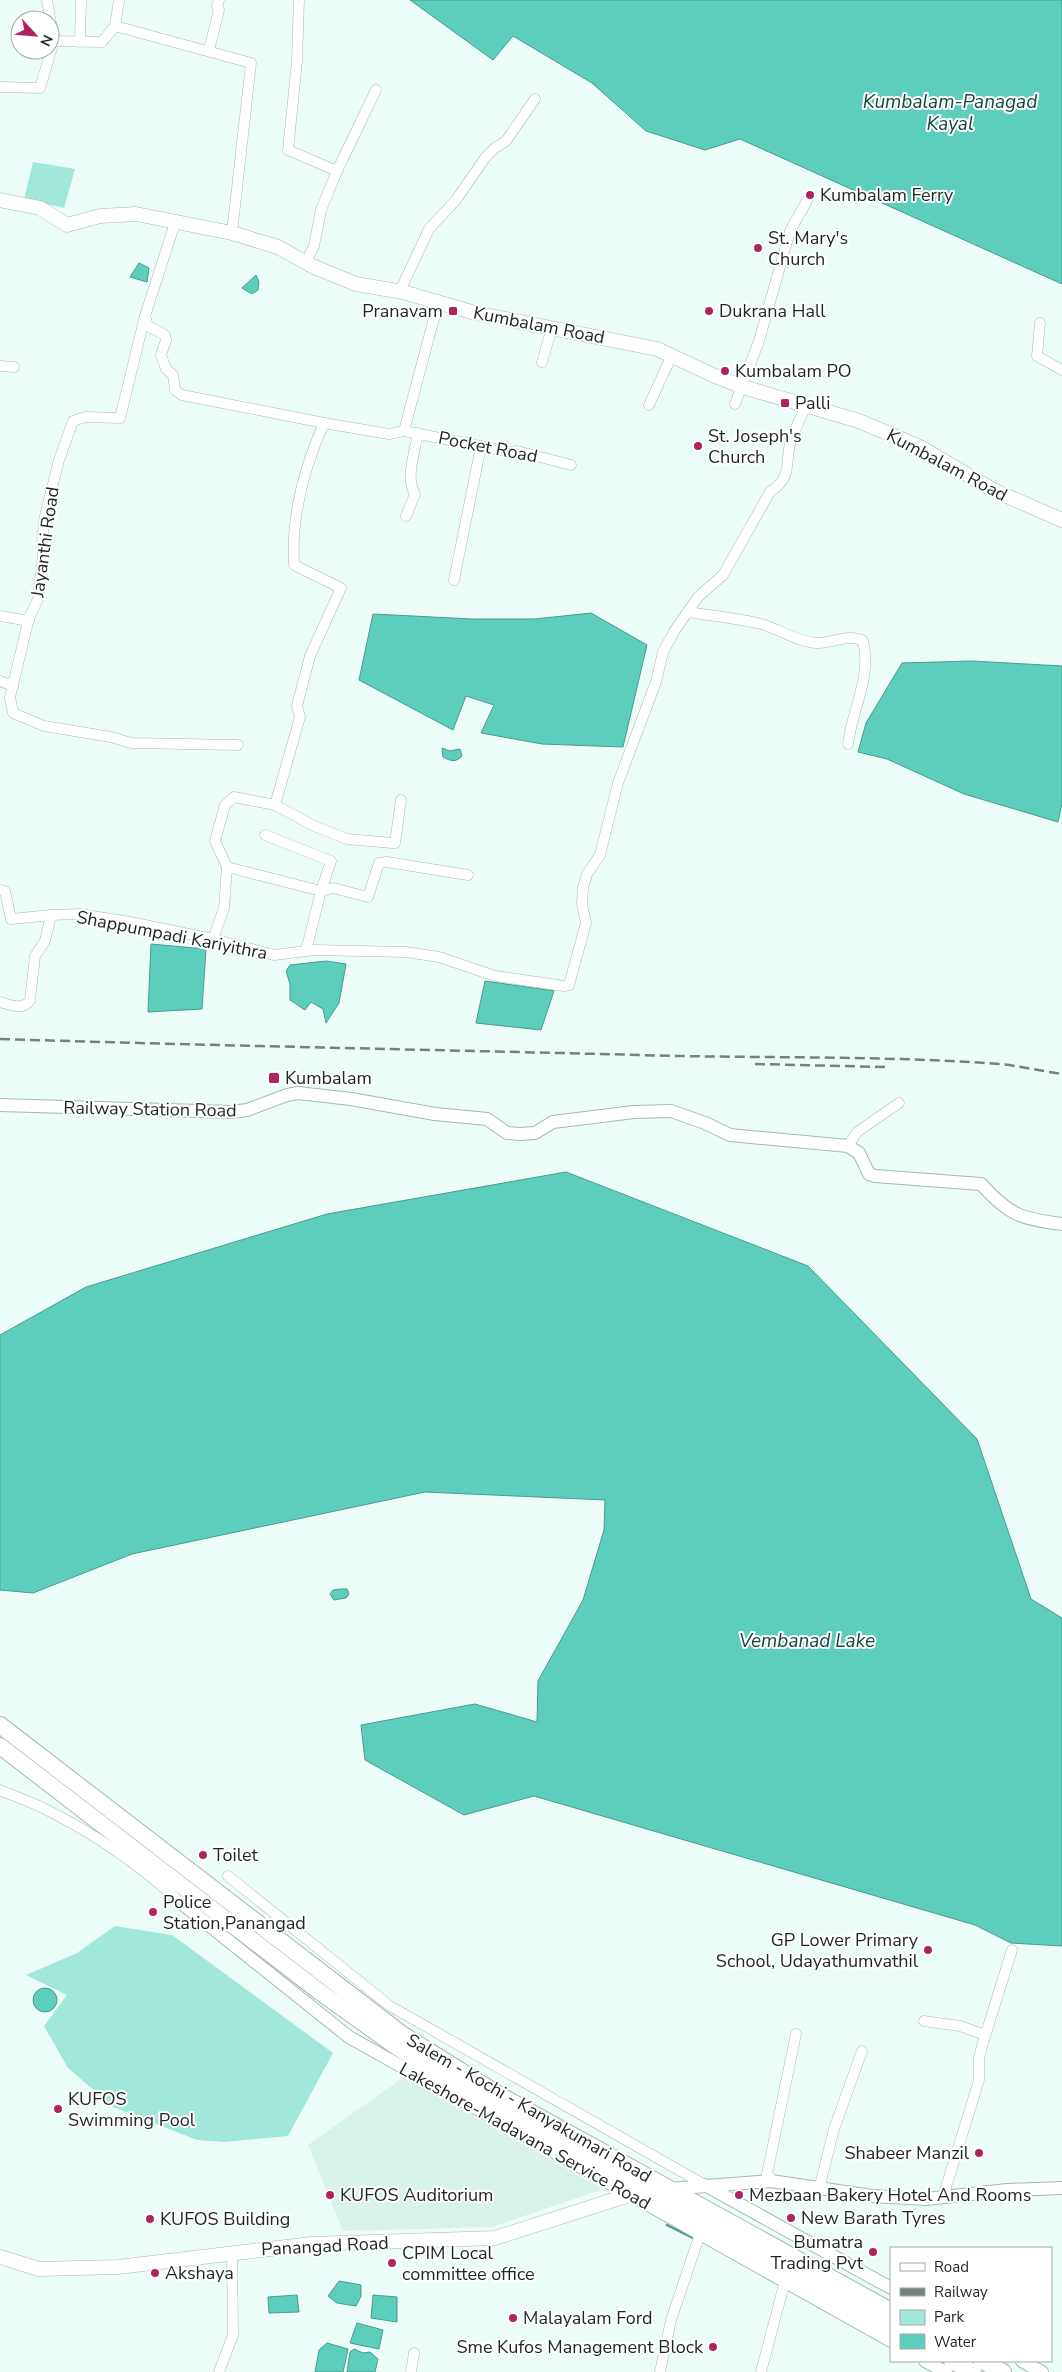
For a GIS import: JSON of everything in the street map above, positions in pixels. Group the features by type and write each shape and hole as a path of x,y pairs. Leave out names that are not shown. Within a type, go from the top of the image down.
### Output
{"highway":[{"name":"Salem - Kochi - Kanyakumari Road","path":"0,1726 403,2035 493,2091 890,2310"},
{"name":"Salem - Kochi - Kanyakumari Road","path":"0,1746 320,1992 397,2047 466,2091 890,2326"},
{"path":"646,2192 668,2189"},
{"path":"984,2362 1003,2372"},
{"path":"945,2369 972,2372"}],"main road":[{"name":"Kumbalam Road","path":"0,200 40,208 67,225 100,216 136,214 232,233 278,247 306,262 356,284 400,291 475,313 657,349 671,357 743,387 807,404 859,421 922,448 993,490 1062,520"},
{"name":"Panangad Road","path":"0,2257 39,2269 118,2267 312,2244 495,2238 630,2195 646,2192"}],"street":[{"path":"80,0 80,42"},
{"path":"60,41 102,42 115,26 119,0"},
{"path":"209,50 219,10 219,0"},
{"path":"299,0 297,61 288,150 336,171"},
{"path":"115,26 209,50 251,63 232,233"},
{"path":"0,87 40,88 48,60"},
{"path":"306,262 314,246 321,210 336,171 376,90"},
{"path":"400,291 429,229 456,200 485,158 506,141 536,100"},
{"path":"735,404 759,341 790,232 807,201"},
{"name":"Jayanthi Road","path":"175,223 145,316 120,418 85,417 73,421 59,460 45,516 38,599 29,621 10,697 13,714 44,726 111,736 131,743 238,745"},
{"path":"404,431 438,303"},
{"name":"Pocket Road","path":"145,316 148,326 165,335 166,340 161,355 166,369 173,375 175,390 182,395 389,434 404,431 511,452 517,451 571,465"},
{"path":"1040,323 1037,356 1062,370"},
{"path":"542,362 552,328"},
{"path":"649,405 671,357"},
{"path":"0,366 14,367"},
{"path":"807,404 790,444 786,474 782,484 770,492 723,575 698,597 689,612 760,624 814,643 850,638 858,638 864,642 867,656 866,677 850,726 848,744"},
{"path":"275,805 300,717 297,706 302,695 303,682 310,656 341,588 294,565 293,551 298,498 308,460 324,423"},
{"name":"Pocket Road","path":"406,516 415,494 410,486 410,477 418,434"},
{"path":"454,580 481,446"},
{"name":"Shappumpadi Kariyithra","path":"0,1002 22,1007 27,1005 30,1000 35,956 45,942 50,915 79,914 213,939 274,955 306,951 406,952 439,957 495,976 564,986 569,985 586,923 582,904 583,888 587,874 600,855 618,783 656,682 663,652 674,630 689,612"},
{"path":"0,616 29,621"},
{"path":"0,681 13,686"},
{"path":"213,939 224,908 227,867 215,841 225,805 234,797 275,805 314,826 347,839 392,843 396,843 402,800"},
{"path":"264,835 331,861 306,951"},
{"path":"227,867 322,891 333,888 368,897 379,863 387,862 468,875"},
{"path":"0,890 5,891 11,919 50,915"},
{"name":"Railway Station Road","path":"0,1105 232,1112 247,1110 287,1095 298,1093 351,1099 434,1114 488,1119 507,1133 534,1133 553,1122 634,1112 671,1112 705,1123 730,1135 848,1146"},
{"path":"899,1102 857,1132 848,1146 859,1153 869,1174 981,1184 999,1204 1017,1215 1038,1222 1062,1224"},
{"path":"0,1790 42,1807 97,1839 158,1881 180,1902"},
{"path":"228,1876 390,2006 890,2287"},
{"name":"Lakeshore-Madavana Service Road","path":"180,1902 349,2037 890,2340"},
{"path":"943,2198 980,2080 979,2058 1012,1950"},
{"path":"924,2022 960,2026 985,2035"},
{"path":"773,2181 767,2174 796,2034"},
{"path":"819,2189 834,2130 862,2051"},
{"path":"668,2189 705,2184 773,2181 872,2196 926,2199 1006,2190 1062,2188"},
{"path":"660,2372 671,2320 700,2234"},
{"path":"219,2372 233,2335 232,2252"},
{"path":"761,2372 784,2281"},
{"path":"411,2372 414,2353"},
{"path":"928,2362 945,2369"},
{"path":"1024,2362 1042,2372"}],"shaded area":[{"path":"404,2077 603,2189 492,2227 343,2231 308,2145"}],"green space":[{"path":"33,162 75,169 64,208 24,199"},
{"path":"115,1926 172,1935 333,2053 288,2136 224,2142 197,2140 113,2107 68,2068 44,2026 67,1995 26,1975 77,1953"}],"water":[{"name":"Kumbalam-Panagad Kayal","path":"410,0 1062,0 1062,284 740,139 705,150 646,131 592,83 513,36 493,60"},
{"path":"139,263 149,268 147,282 130,277"},
{"path":"256,275 259,282 258,290 252,294 242,288"},
{"path":"591,613 647,645 623,747 542,744 481,733 494,705 466,696 453,730 359,680 373,614 472,619 535,619"},
{"path":"972,661 1062,666 1062,803 1058,822 964,794 887,759 858,752 866,723 902,663"},
{"path":"442,748 450,751 460,749 462,756 453,761 448,760 443,757"},
{"path":"151,944 206,949 202,1009 148,1012"},
{"path":"326,961 346,964 339,1003 326,1023 323,1009 311,1002 305,1010 290,1000 290,984 286,971 290,965"},
{"path":"485,981 554,991 541,1030 476,1023"},
{"name":"Vembanad Lake","path":"566,1172 808,1266 977,1439 1031,1599 1062,1618 1062,1946 1011,1943 975,1925 534,1796 464,1815 365,1760 361,1725 475,1704 537,1722 538,1681 583,1600 604,1530 605,1500 425,1492 132,1554 33,1593 0,1590 0,1335 86,1287 327,1214"},
{"path":"347,1589 349,1594 346,1598 334,1600 330,1594 333,1590"},
{"path":"45,1988 53,1992 57,2000 53,2008 45,2012 37,2008 33,2000 37,1992"},
{"path":"339,2281 361,2285 361,2296 356,2306 337,2303 328,2296"},
{"path":"297,2295 299,2312 269,2313 268,2297"},
{"path":"373,2295 397,2297 397,2322 371,2318"},
{"path":"357,2323 383,2330 379,2349 350,2343"},
{"path":"327,2343 348,2349 343,2372 315,2372 319,2350"},
{"path":"354,2349 363,2353 370,2352 378,2359 375,2372 347,2372 350,2352"}],"waterway":[{"path":"667,2225 695,2239"}],"railway":[{"path":"0,1039 959,1061 1015,1066 1062,1074"},
{"path":"755,1064 885,1067"}],"place":[{"name":"Kumbalam Ferry","path":"810,195"},
{"name":"St. Mary's Church","path":"758,248"},
{"name":"Pranavam","path":"453,311"},
{"name":"Dukrana Hall","path":"709,311"},
{"name":"Kumbalam PO","path":"725,371"},
{"name":"Palli","path":"785,403"},
{"name":"St. Joseph's Church","path":"698,446"},
{"name":"Kumbalam","path":"274,1078"},
{"name":"Toilet","path":"203,1855"},
{"name":"Police Station,Panangad","path":"153,1912"},
{"name":"GP Lower Primary School, Udayathumvathil","path":"928,1950"},
{"name":"KUFOS Swimming Pool","path":"58,2109"},
{"name":"Shabeer Manzil","path":"979,2153"},
{"name":"KUFOS Auditorium","path":"330,2195"},
{"name":"Mezbaan Bakery Hotel And Rooms","path":"739,2195"},
{"name":"New Barath Tyres","path":"791,2218"},
{"name":"KUFOS Building","path":"150,2219"},
{"name":"Bumatra Trading Pvt","path":"873,2252"},
{"name":"CPIM Local committee office","path":"392,2263"},
{"name":"Akshaya","path":"155,2273"},
{"name":"Malayalam Ford","path":"513,2318"},
{"name":"Sme Kufos Management Block","path":"713,2347"}]}
